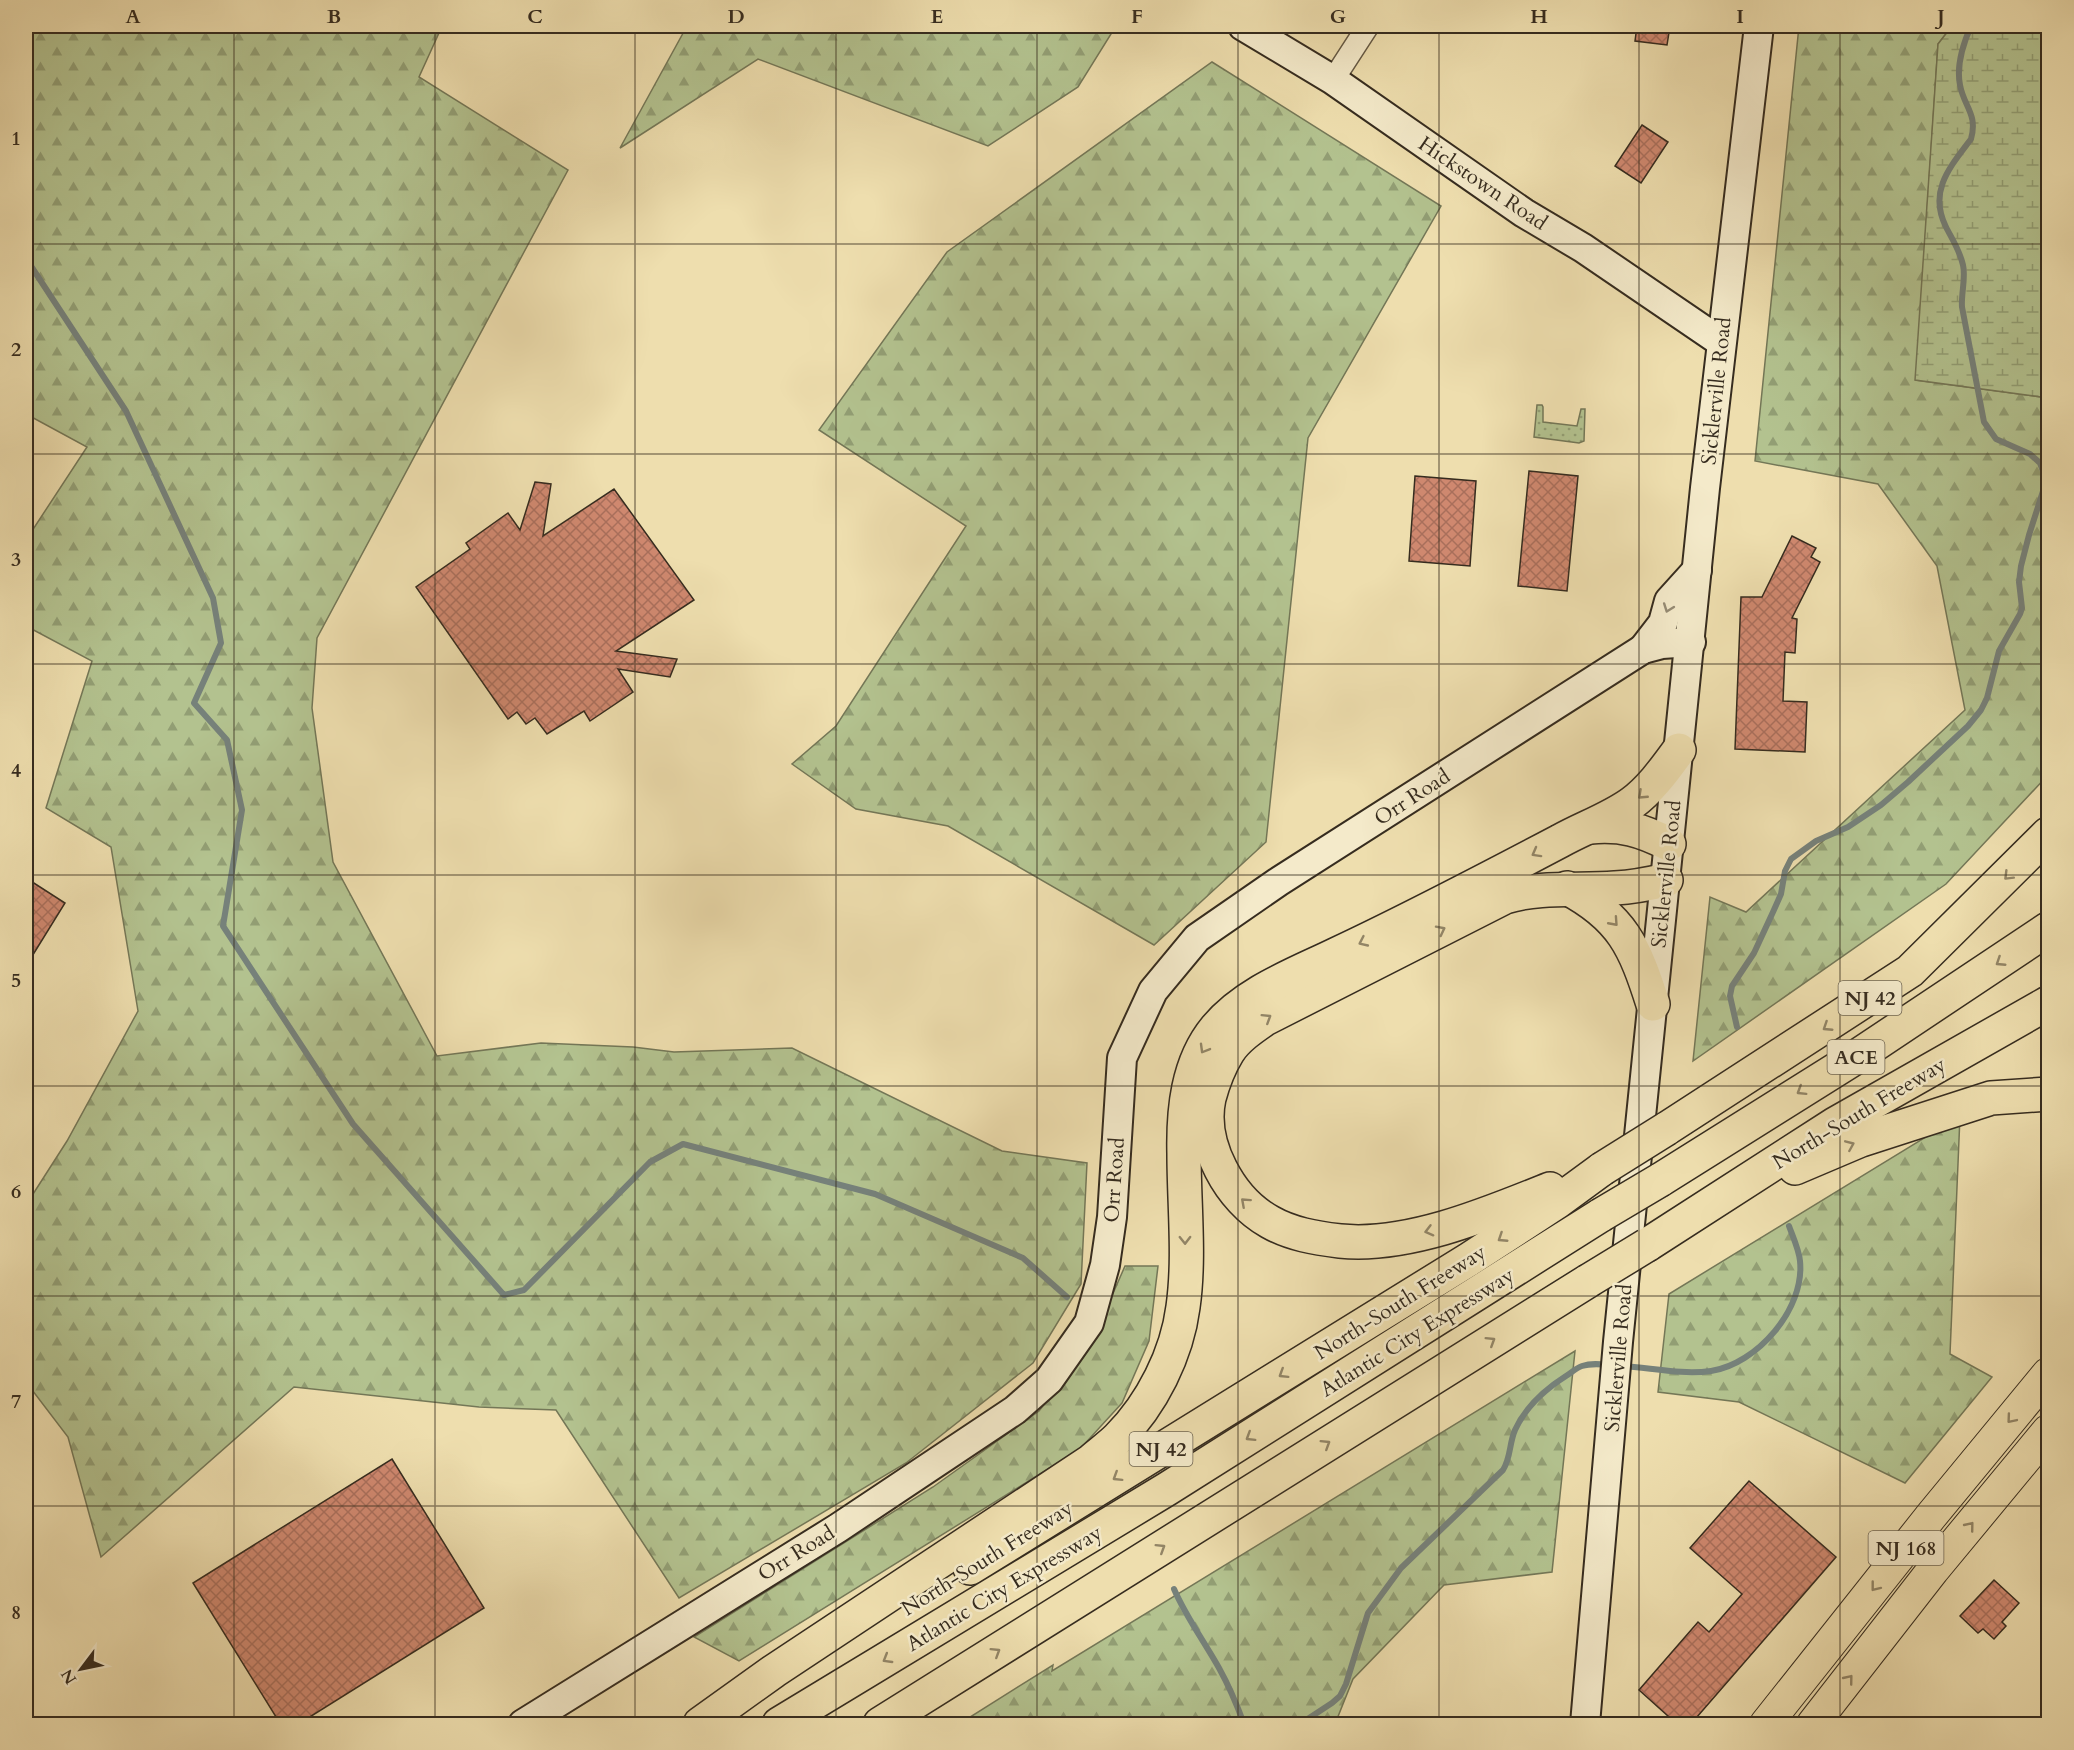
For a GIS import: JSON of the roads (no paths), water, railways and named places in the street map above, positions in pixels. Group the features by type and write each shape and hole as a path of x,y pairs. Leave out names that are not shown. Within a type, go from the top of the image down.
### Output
{"highway":[{"path":"700,1725 774,1671 1091,1461 1119,1437 1154,1393 1171,1353 1183,1308 1184,1129 1187,1092 1197,1060 1215,1029 1235,1010 1280,982 1489,879 1634,802 1648,789 1679,750"},
{"path":"1588,828 1612,825 1627,827 1647,833 1669,844"},
{"name":"North-South Freeway","path":"717,1725 1468,1260 1557,1202 1602,1169 1910,971 2044,836"},
{"path":"1602,1169 1476,1217 1420,1234 1380,1240 1342,1241 1304,1236 1269,1221 1239,1198 1220,1166 1209,1132 1209,1099 1229,1051 1243,1035 1265,1018 1505,897 1525,891 1640,886 1666,880"},
{"path":"1567,888 1602,909 1625,935 1641,964 1653,1004"},
{"name":"Atlantic City Expressway","path":"779,1725 1167,1489 1853,1059 2049,929"},
{"name":"ACE","path":"1835,1124 2049,980"},
{"name":"North-South Freeway","path":"880,1725 1647,1245 1835,1124 2049,1003"},
{"path":"1647,1245 1798,1166 1861,1140 1991,1098 2049,1094"}],"main road":[{"name":"NJ 168","path":"1766,1725 1905,1548 2049,1374"},
{"name":"NJ 168","path":"1813,1725 1933,1570 2049,1431"},
{"path":"1905,1548 1933,1570"}],"street":[{"name":"Hickstown Road","path":"1243,26 1333,80 1524,213 1583,248 1721,342"},
{"path":"1333,80 1368,26"},
{"name":"Sicklerville Road","path":"1585,1725 1617,1368 1697,570 1721,342 1759,26"},
{"path":"1643,649 1663,623 1669,601 1697,570"},
{"name":"Orr Road","path":"523,1725 838,1528 1015,1410 1049,1380 1089,1323 1105,1265 1112,1217 1122,1058 1153,991 1197,938 1278,882 1643,649 1662,644 1690,642"}],"waterway":[{"path":"1737,1027 1730,996 1732,986 1754,953 1781,894 1785,871 1791,859 1816,841 1848,827 1881,805 1968,726 1987,698 1999,651 2022,608 2019,582 2021,566 2045,485 2044,474 2040,463 2030,454 1996,439 1984,422 1962,307 1963,265 1941,214 1939,202 1944,180 1971,139 1973,130 1972,117 1962,93 1959,77 1961,55 1971,26"},
{"path":"26,172 28,178 29,263 126,411 213,598 221,643 194,703 227,740 242,810 223,926 353,1124 504,1295 524,1290 650,1162 683,1144 875,1194 1023,1258 1067,1297"},
{"path":"1623,1366 1678,1372 1711,1371 1745,1358 1761,1346 1775,1331 1795,1297 1800,1261 1789,1226"},
{"path":"1300,1724 1340,1696 1346,1684 1368,1613 1401,1568 1503,1470 1519,1421 1536,1399 1580,1367 1592,1364 1610,1365"},
{"path":"1174,1589 1223,1675 1244,1724"}]}
